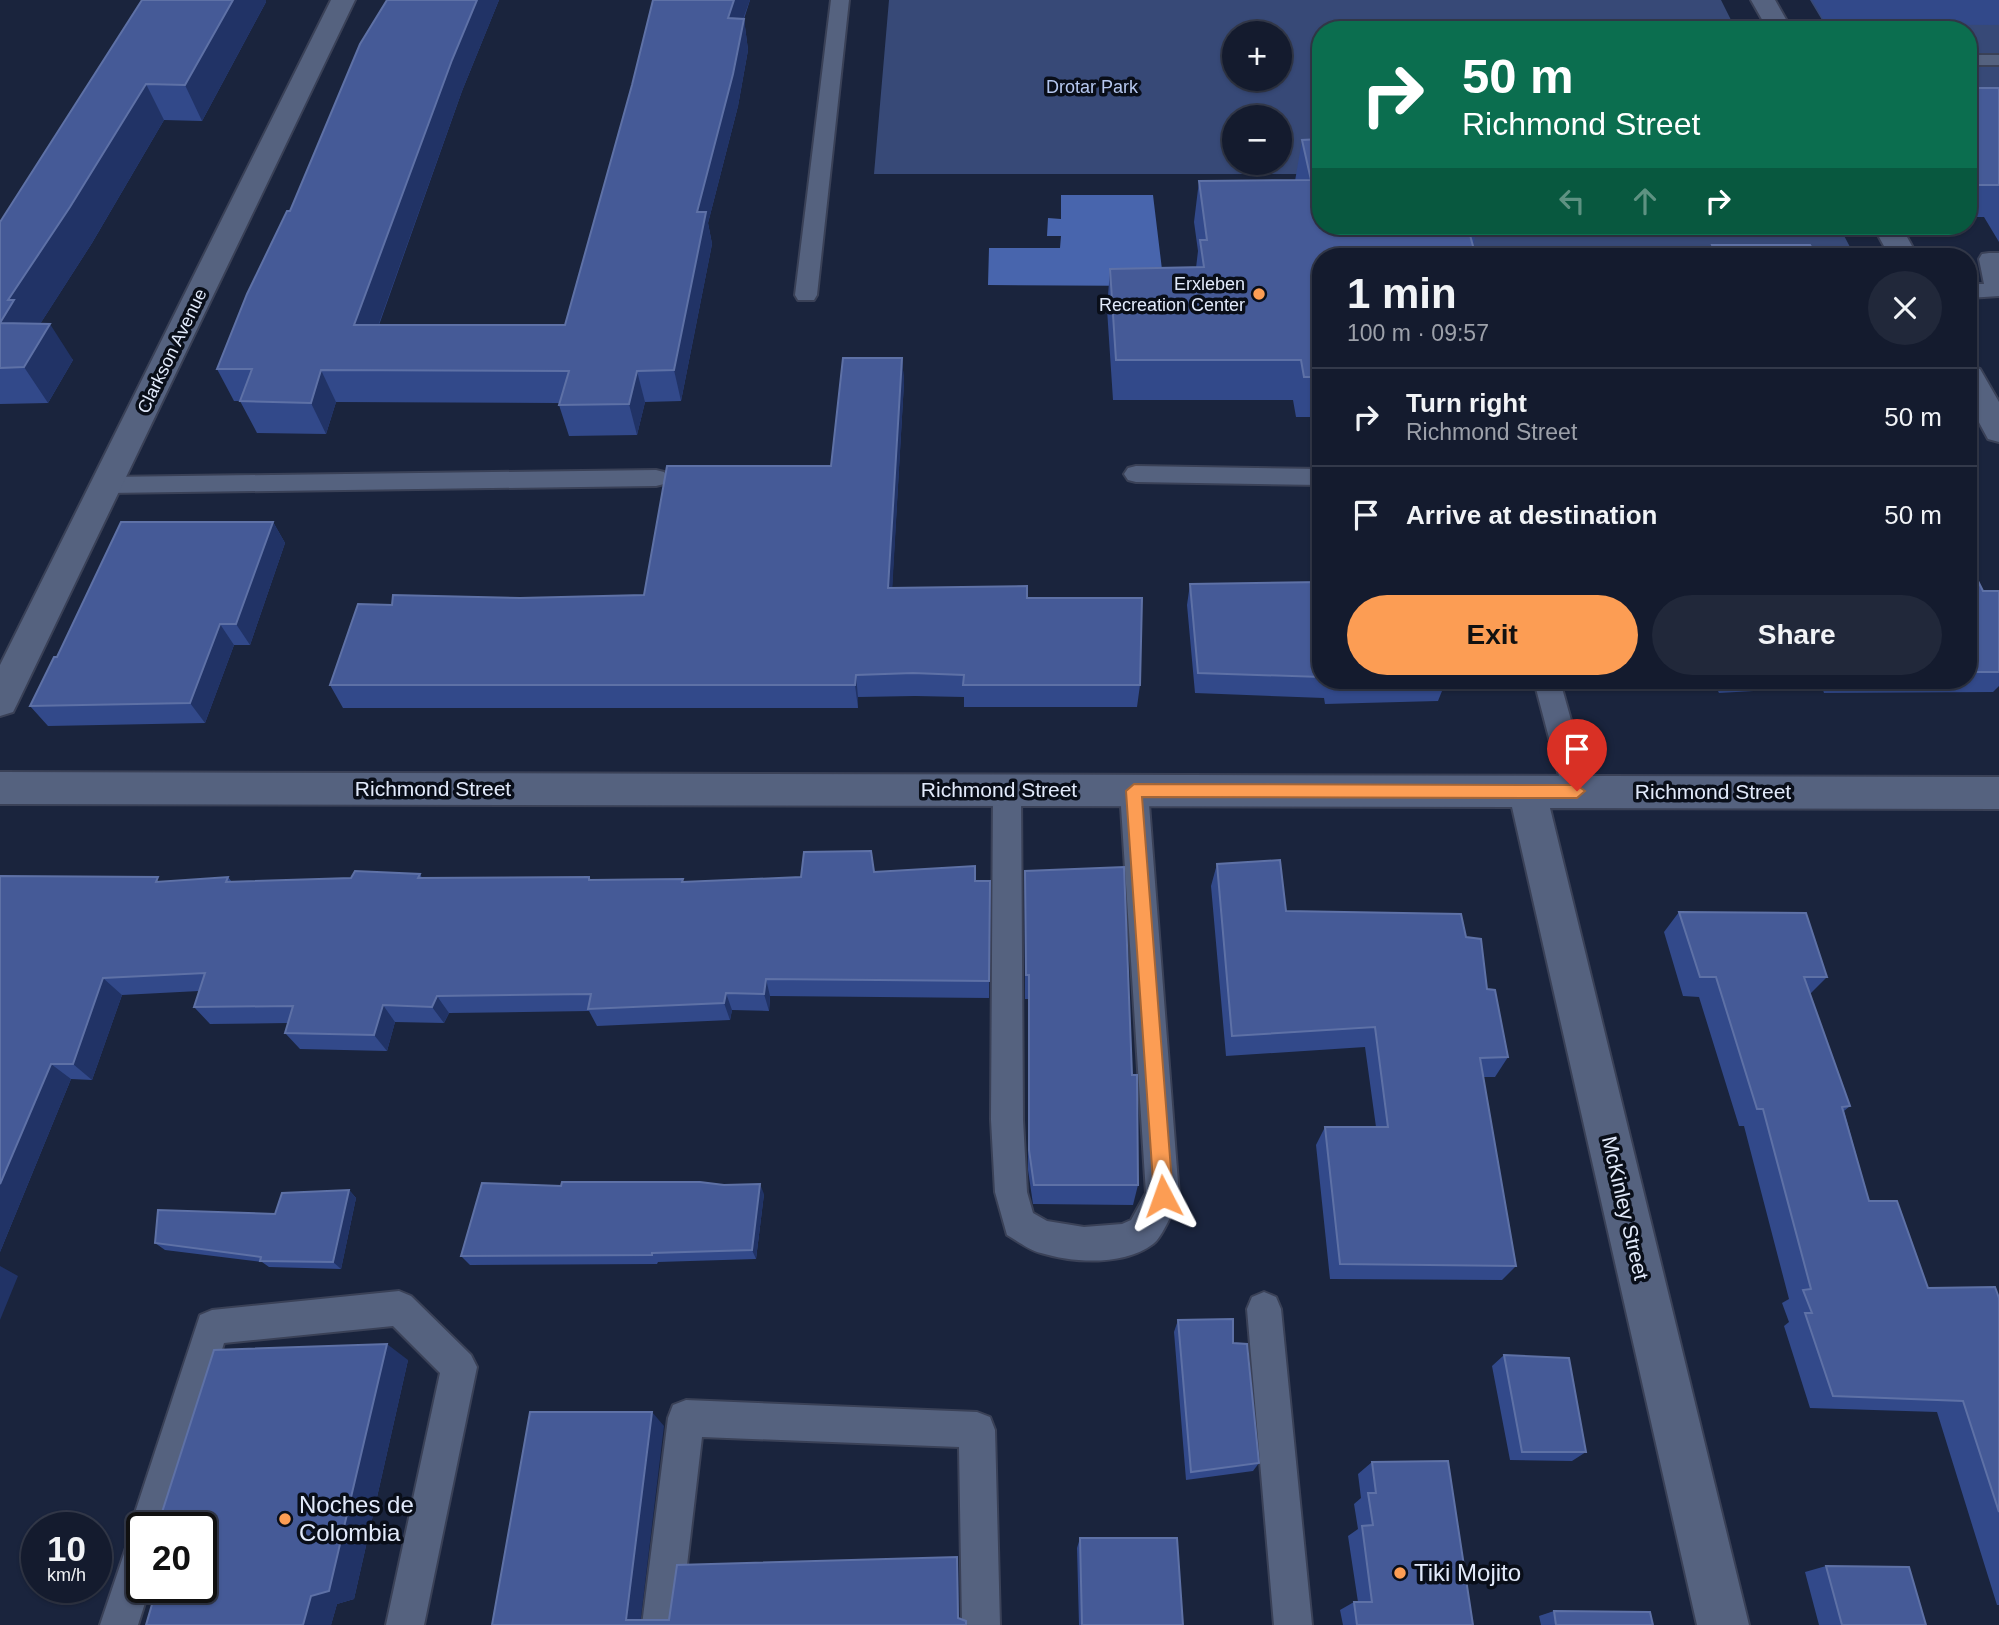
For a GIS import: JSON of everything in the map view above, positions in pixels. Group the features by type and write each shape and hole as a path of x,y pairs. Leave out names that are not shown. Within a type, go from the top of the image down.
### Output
{"street":[{"name":"Clarkson Avenue","path":"0,702 344,0"},
{"path":"1763,0 1778,21"},
{"path":"1977,391 1999,431"},
{"name":"Richmond Street","path":"0,788 1999,793"},
{"name":"McKinley Street","path":"1527,791 1723,1625"}],"lane":[{"path":"806,295 840,0"},
{"path":"1977,60 1999,60"},
{"path":"1977,291 1996,290 1989,259 1999,259"},
{"path":"1136,474 1312,477"},
{"path":"107,485 656,478"},
{"path":"1549,689 1577,791"},
{"path":"1007,791 1007,1120 1011,1192 1019,1223 1041,1237 1084,1244 1122,1241 1143,1232 1163,1196 1134,791"},
{"path":"154,1512 212,1327 399,1308 460,1367 405,1625"},
{"path":"1264,1309 1293,1625"},
{"path":"662,1625 686,1418 977,1430 981,1625"},
{"path":"119,1625 126,1603"}],"green space":[{"name":"Drotar Park","path":"889,0 1721,0 1732,21 1312,21 1312,174 1292,174 1292,105 1222,105 1222,174 874,174"},
{"path":"1810,0 1999,0 1999,112 1977,112 1977,21 1823,21"},
{"path":"1457,235 1844,235 1850,247 1644,247 1460,248"}],"shaded area":[{"path":"1061,195 1153,195 1164,286 988,285 989,248 1060,248 1061,236 1047,236 1048,218 1061,219"}],"building":[{"path":"142,0 233,0 185,85 146,84 70,207 8,300 14,300 0,323 0,222"},
{"path":"387,0 477,0 452,60 354,325 565,325 653,0 734,0 728,18 744,19 733,74 697,212 706,212 674,370 637,371 629,404 559,405 569,371 321,370 311,403 240,401 252,369 217,369 247,294 287,211 290,211 360,44"},
{"path":"1977,88 1999,88 1999,185 1977,185"},
{"name":"Erxleben Recreation Center","path":"1312,139 1312,235 1470,235 1474,248 1312,248 1312,377 1304,377 1301,360 1116,360 1110,269 1204,267 1200,240 1207,240 1199,181 1311,180 1302,140"},
{"path":"1712,245 1810,245 1812,248 1713,248"},
{"path":"0,323 50,324 24,367 0,368"},
{"path":"843,358 902,358 888,588 1027,586 1027,598 1142,598 1140,685 963,685 964,675 913,673 856,675 855,685 330,685 358,604 392,605 393,595 520,598 644,595 667,466 831,466"},
{"path":"121,522 273,522 236,624 220,624 190,703 30,706 54,657 57,657"},
{"path":"1977,579 1983,591 1999,591 1999,672 1977,672"},
{"path":"1312,582 1312,677 1198,673 1190,584"},
{"path":"871,851 874,872 975,866 975,881 990,881 989,981 766,979 764,994 726,993 724,1003 588,1009 591,994 437,996 432,1007 383,1005 374,1035 285,1033 293,1006 194,1007 205,973 103,978 73,1064 51,1064 0,1184 0,876 158,877 156,882 228,877 226,882 351,878 355,871 420,874 418,878 589,877 589,880 683,879 682,882 801,877 804,852"},
{"path":"1280,860 1286,911 1461,914 1466,937 1481,939 1487,989 1495,990 1508,1057 1480,1058 1516,1266 1340,1264 1325,1127 1388,1127 1375,1027 1232,1036 1217,864"},
{"path":"1124,867 1132,1075 1137,1075 1138,1185 1034,1185 1029,1150 1029,975 1026,975 1025,871"},
{"path":"1679,912 1806,913 1827,977 1804,977 1850,1106 1842,1107 1869,1201 1897,1201 1928,1288 1995,1287 1999,1298 1999,1512 1963,1401 1833,1396 1805,1313 1812,1313 1803,1290 1811,1289 1763,1109 1757,1109 1716,977 1700,977"},
{"path":"562,1182 760,1184 752,1250 652,1255 461,1256 482,1183 561,1186"},
{"path":"349,1190 333,1262 260,1261 261,1257 155,1243 158,1210 275,1214 282,1193"},
{"path":"1233,1319 1233,1343 1247,1344 1259,1463 1191,1472 1178,1320"},
{"path":"387,1344 329,1591 311,1596 303,1625 146,1625 152,1603 217,1603 217,1512 162,1512 214,1350"},
{"path":"1504,1355 1569,1358 1586,1452 1522,1452"},
{"path":"530,1412 652,1412 626,1620 669,1620 677,1565 957,1557 958,1618 966,1621 966,1625 492,1625"},
{"name":"Tiki Mojito","path":"1448,1461 1473,1625 1357,1625 1354,1602 1372,1602 1362,1526 1373,1525 1368,1493 1376,1493 1372,1462"},
{"path":"1080,1538 1177,1538 1183,1625 1082,1625"},
{"path":"1826,1566 1909,1567 1926,1625 1842,1625"},
{"path":"1554,1611 1650,1612 1653,1625 1556,1625"}],"place":[{"name":"Erxleben Recreation Center","path":"1259,294"},
{"name":"Noches de Colombia","path":"285,1519"},
{"name":"Tiki Mojito","path":"1400,1573"}],"route":[{"path":"1163,1196 1134,791 1577,791"}]}
